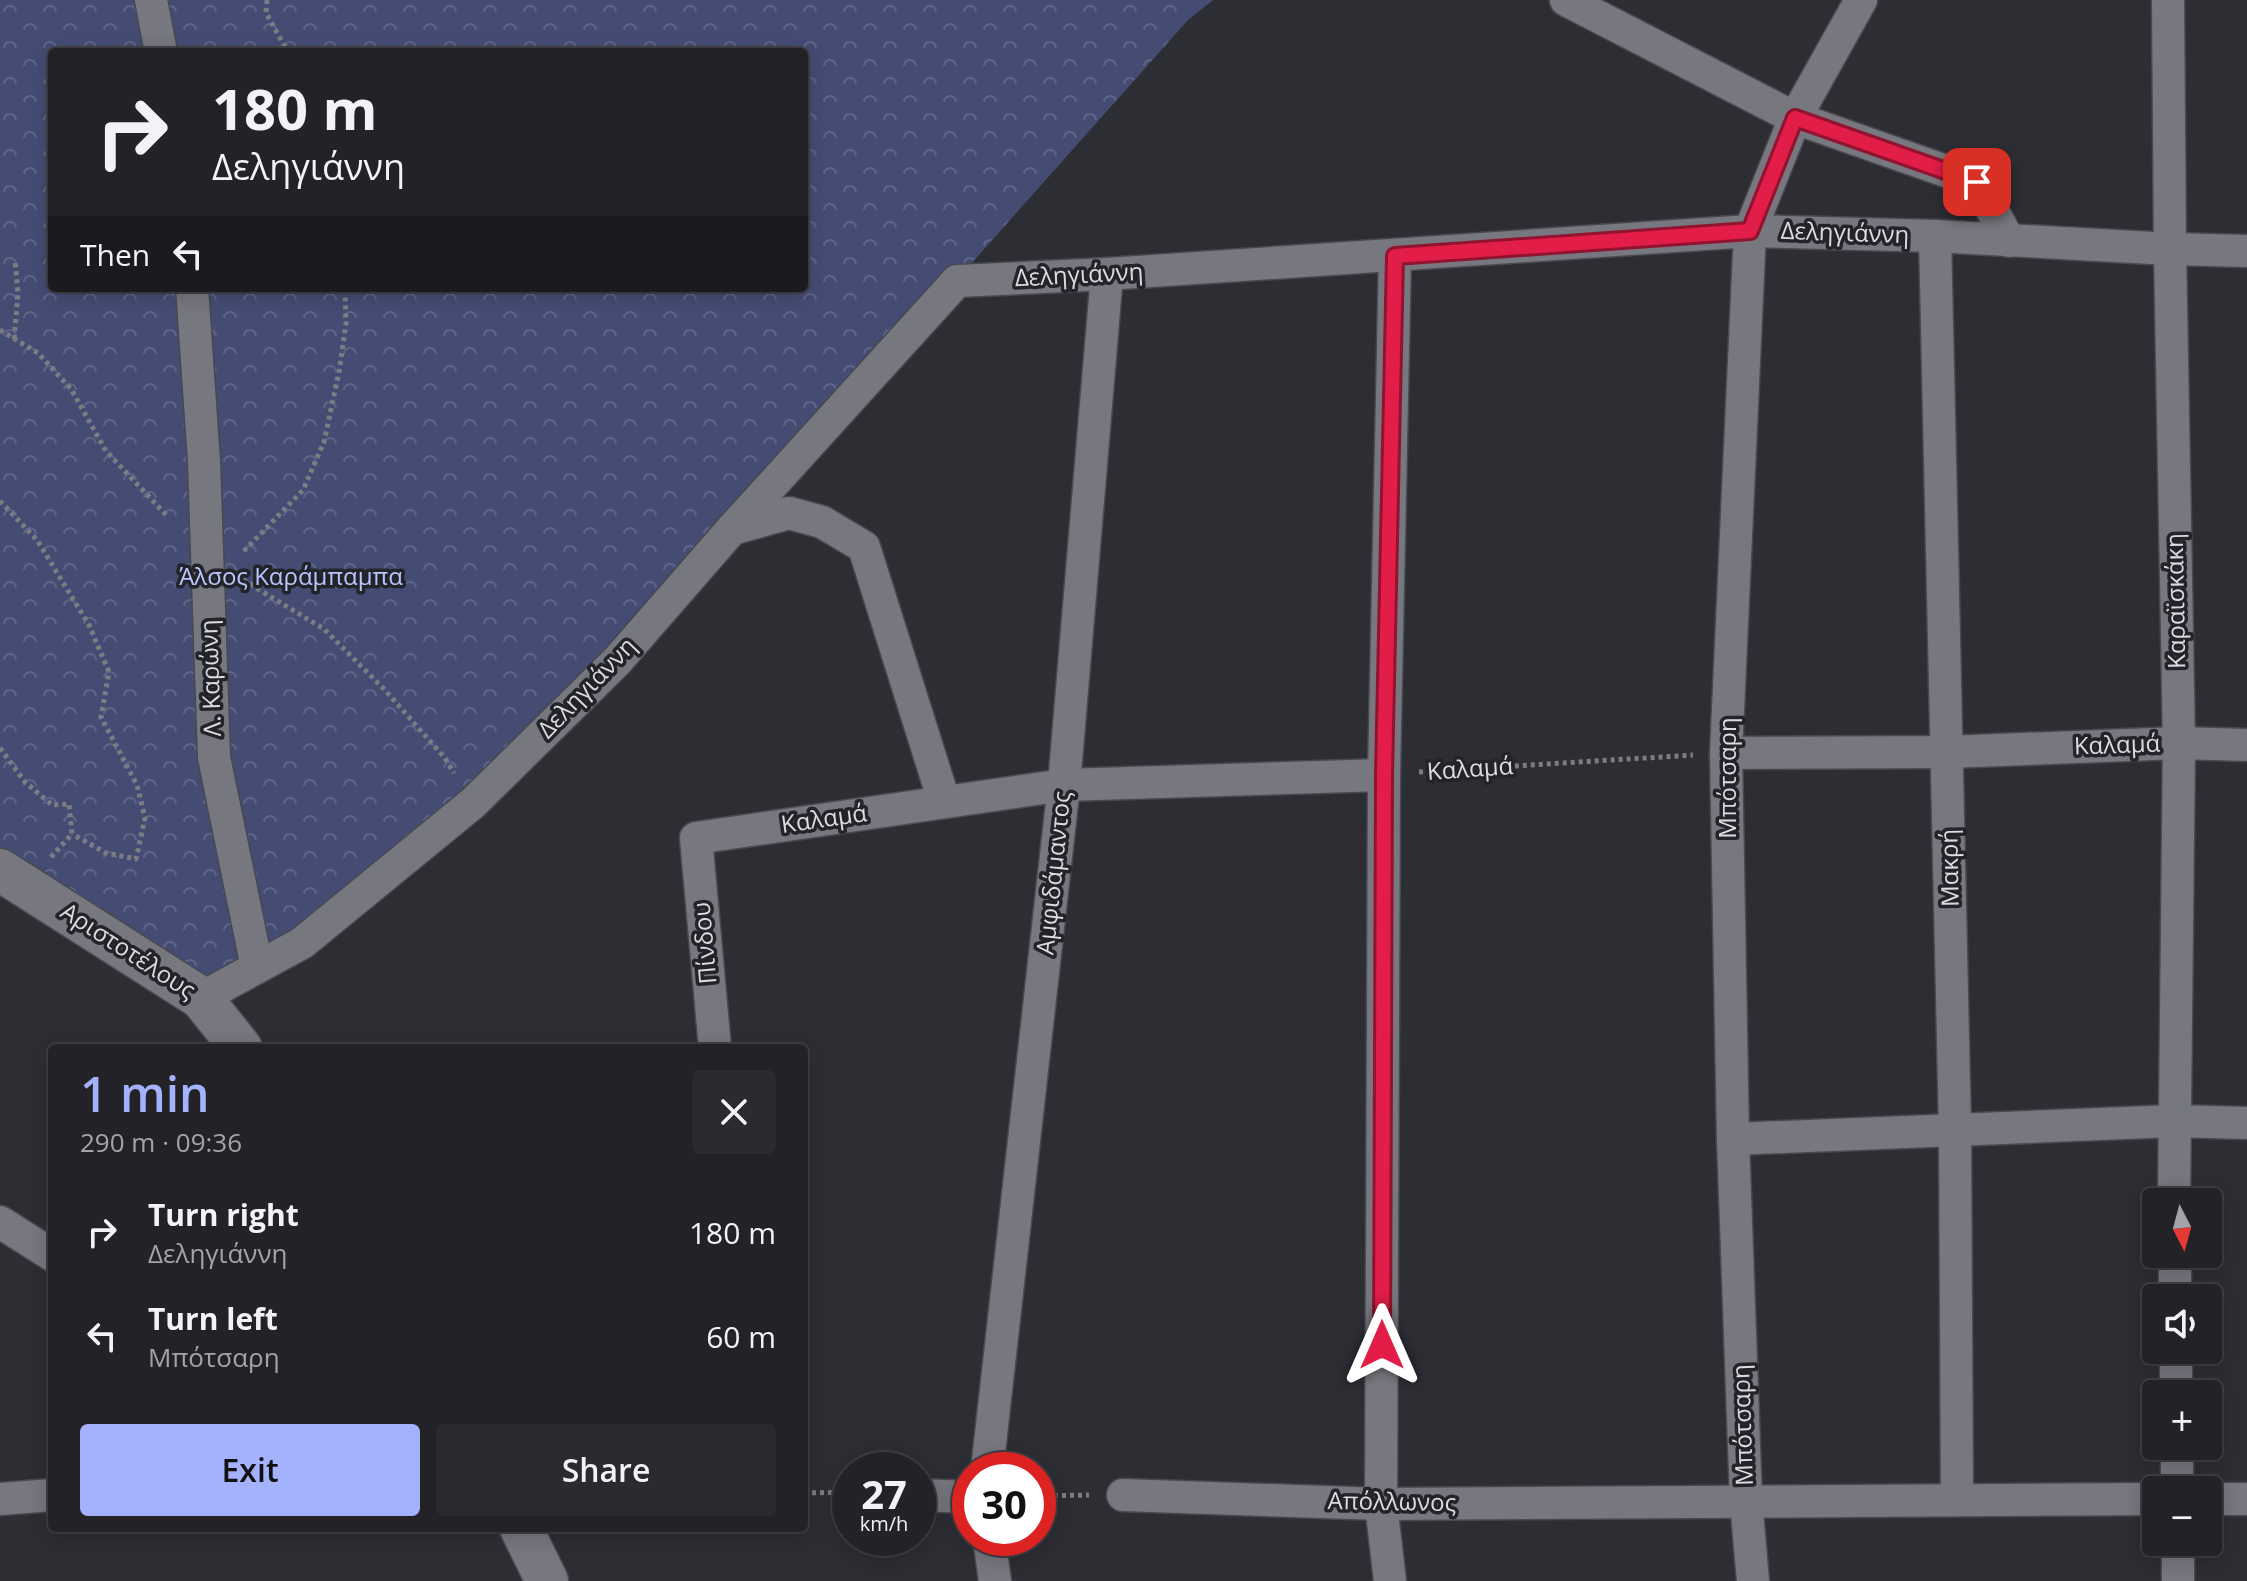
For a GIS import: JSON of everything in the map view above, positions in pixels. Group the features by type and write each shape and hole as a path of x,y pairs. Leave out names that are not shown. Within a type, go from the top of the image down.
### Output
{"street":[{"path":"151,0 160,48"},
{"path":"1566,0 1795,118 1977,182 2009,241"},
{"name":"Μπότσαρη","path":"1753,1581 1746,1501 1733,1139 1726,753 1750,231 1795,118 1861,0"},
{"name":"Καραϊσκάκη","path":"2168,0 2179,743 2174,1188"},
{"name":"Δεληγιάννη","path":"201,998 302,943 473,803 617,661 957,281 1395,256 1750,231 1935,236 2247,251"},
{"name":"Μακρή","path":"1935,236 1955,1129 1957,1500"},
{"path":"1390,1581 1381,1504 1384,775 1395,256"},
{"name":"Αμφιδάμαντος","path":"989,1452 1064,785 1107,274"},
{"name":"Λ. Καρώνη","path":"192,292 204,461 214,757 257,967"},
{"path":"732,529 789,513 822,522 864,547 944,801"},
{"name":"Καλαμά","path":"1726,753 1947,752 2179,743 2247,745"},
{"name":"Καλαμά","path":"696,838 1064,785 1384,775"},
{"name":"Πίνδου","path":"696,838 715,1044"},
{"name":"Αριστοτέλους","path":"9,875 201,998 238,1044"},
{"path":"1733,1139 2174,1121 2247,1123"},
{"path":"0,1222 48,1252"},
{"path":"0,1499 48,1495"},
{"name":"Απόλλωνος","path":"1123,1495 1381,1504 2142,1499"},
{"path":"2222,1499 2247,1499"},
{"path":"523,1532 547,1581"},
{"path":"992,1556 995,1581"},
{"path":"2178,1556 2178,1581"}],"path":[{"path":"267,0 266,13 286,48"},
{"path":"14,339 18,294 15,260"},
{"path":"237,558 303,490 324,442 346,324 345,292"},
{"path":"0,501 37,540 89,625 109,672 101,717 137,785 145,818 136,859 106,853 72,834"},
{"path":"0,748 25,782 52,805 69,804 72,834 57,853 9,875"},
{"name":"Καλαμά","path":"1384,775 1726,753"},
{"path":"808,1493 832,1492"},
{"path":"1056,1496 1123,1495"}],"green space":[{"name":"Άλσος Καράμπαμπα","path":"0,0 1213,0 1188,20 817,437 473,803 201,998 0,871"}],"route":[{"path":"1382,1345 1384,775 1395,256 1750,231 1795,118 1977,182"}]}
